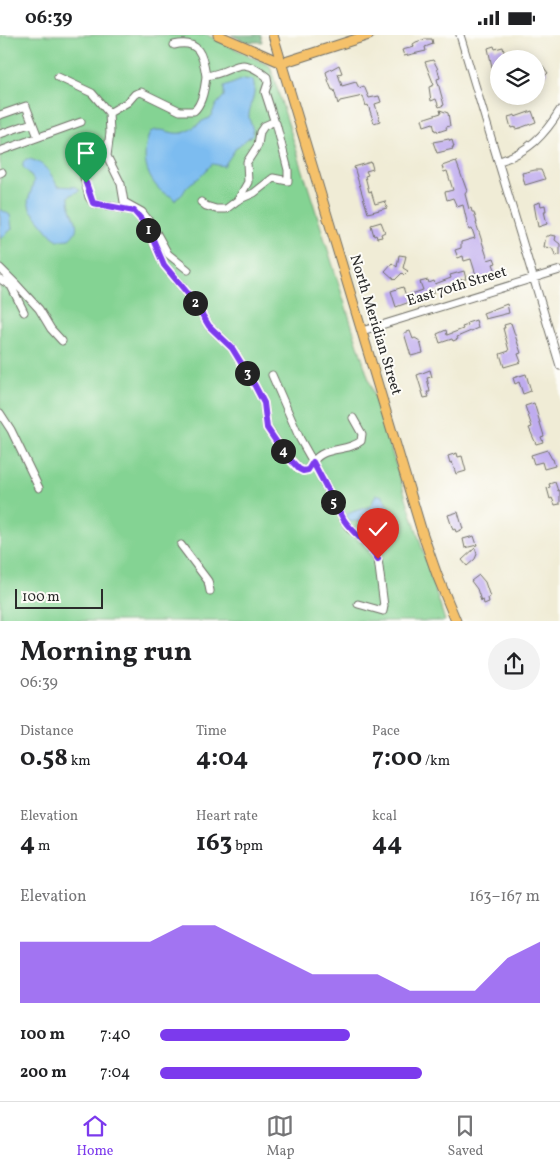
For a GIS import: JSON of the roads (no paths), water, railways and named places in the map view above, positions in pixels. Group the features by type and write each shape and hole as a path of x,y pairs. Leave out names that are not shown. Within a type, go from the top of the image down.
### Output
{"main road":[{"path":"218,35 282,63 368,35"},
{"name":"North Meridian Street","path":"273,35 422,532 456,621"}],"street":[{"path":"460,35 500,161 560,366"},
{"path":"109,113 128,102 135,94 141,92 180,111 194,111 200,103 206,76 201,52 195,47 186,44 174,45"},
{"path":"201,201 206,206 226,209 238,200 254,193 273,178 288,181 288,171 276,123 273,122 265,92 268,83 267,77 249,65 238,65 217,74 206,76"},
{"path":"58,77 92,93 109,113 110,133 107,156 121,183 124,202 142,212 152,225 168,254 188,270"},
{"path":"0,115 26,107 38,137"},
{"path":"500,161 522,151 538,139 560,109"},
{"path":"0,151 80,122"},
{"path":"238,200 248,182 247,162 258,145 260,132 264,126 273,122"},
{"path":"0,134 32,123"},
{"path":"84,177 93,203 134,211 148,228 164,265 194,301 209,326 232,348 254,384 264,403 267,428 284,453 303,471 308,470 317,457 328,450 352,446 361,441 362,434 353,419"},
{"path":"0,268 39,309 51,329 62,341"},
{"name":"East 70th Street","path":"362,331 560,270"},
{"path":"0,279 11,286 24,313"},
{"path":"272,375 300,439 344,520 350,529 374,551 378,559 383,611 358,604"},
{"path":"0,413 11,430 39,488"},
{"path":"181,545 208,581 210,591"}],"water":[{"path":"244,79 253,80 254,84 249,117 253,134 236,148 224,166 212,164 175,201 173,197 160,190 147,170 145,155 150,132 159,130 182,133 189,130 210,118 216,105 224,96 224,87"},
{"path":"26,159 41,164 52,176 57,186 76,187 80,190 69,196 76,229 69,239 58,240 52,236 30,209 28,201 34,181 23,167 23,162"},
{"path":"0,209 10,215 12,229 0,239"},
{"path":"376,494 383,496 389,509 388,512 381,515 375,524 350,522 346,515 371,506"}]}
